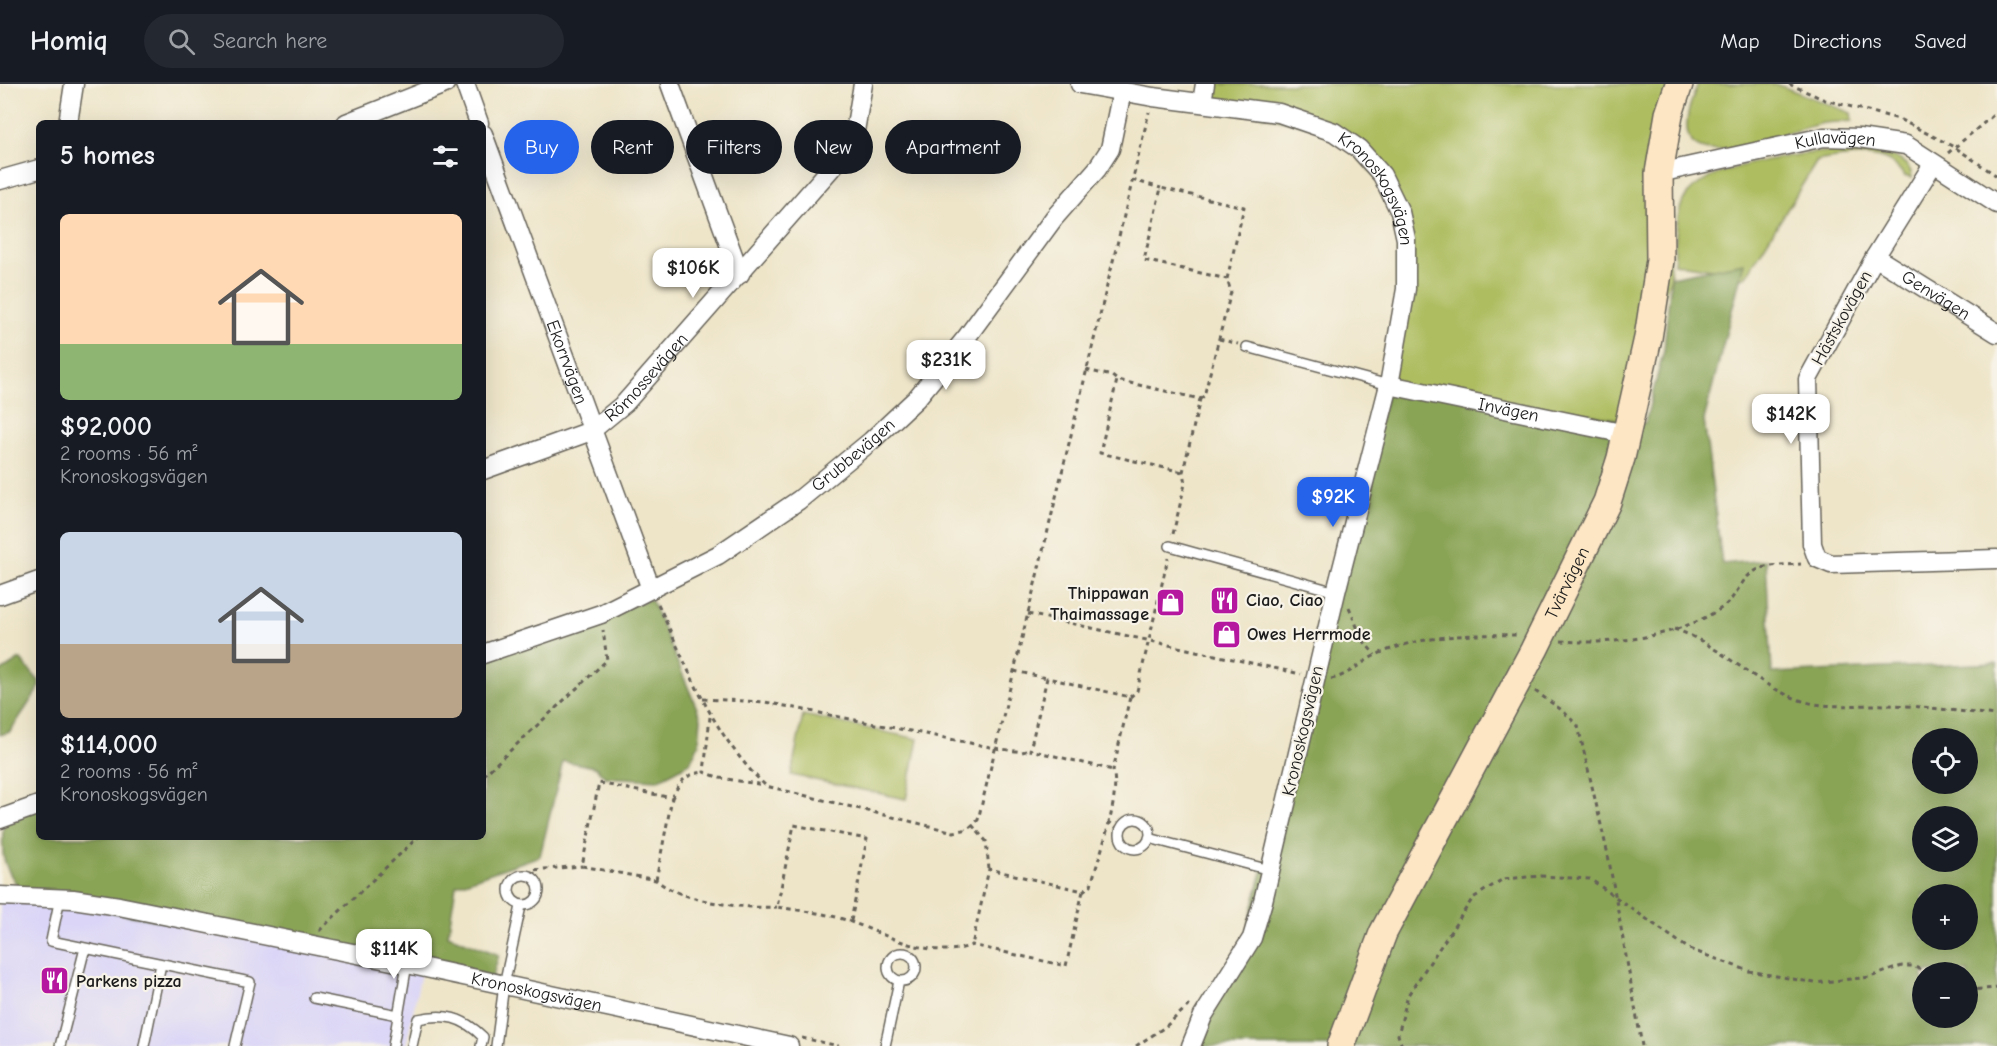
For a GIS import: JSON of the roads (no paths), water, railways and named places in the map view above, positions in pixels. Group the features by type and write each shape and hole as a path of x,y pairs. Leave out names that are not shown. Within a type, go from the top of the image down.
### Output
{"street":[{"path":"68,120 74,84"},
{"path":"354,120 445,84"},
{"path":"465,84 478,120"},
{"path":"670,84 740,274"},
{"name":"Römossevägen","path":"486,469 591,431 625,403 849,148 854,136 863,84"},
{"name":"Kronoskogsvägen","path":"1080,84 1153,97 1279,113 1320,126 1359,150 1382,175 1400,212 1408,261 1406,289 1389,385 1252,938 1203,1016 1191,1046"},
{"path":"1202,102 1205,84"},
{"name":"Tvärvägen","path":"1341,1046 1383,933 1518,678 1607,502 1626,434 1648,338 1660,260 1659,173 1669,114 1679,84"},
{"name":"Grubbevägen","path":"486,653 601,614 718,555 799,500 871,441 916,399 966,338 1054,218 1097,170 1110,149 1122,91"},
{"name":"Kullavägen","path":"1659,173 1824,137 1859,138 1906,145 1997,204"},
{"name":"Ekorrvägen","path":"486,142 651,589"},
{"name":"Hästskovägen","path":"1933,164 1875,257 1808,379 1812,544 1817,558 1831,564 1997,559"},
{"path":"0,180 36,170"},
{"name":"Genvägen","path":"1875,257 1997,333"},
{"name":"Invägen","path":"1389,385 1626,434"},
{"path":"0,595 36,582"},
{"path":"0,819 36,806"},
{"name":"Kronoskogsvägen","path":"0,896 60,898 119,906 407,964 789,1046"}],"lane":[{"path":"1247,347 1389,385"},
{"path":"1170,546 1336,592"},
{"path":"1138,819 1146,824 1149,838 1144,846 1134,849 1124,845 1119,830 1124,822 1138,819"},
{"path":"1149,838 1270,870"},
{"path":"528,875 539,885 539,896 532,904 521,906 513,901 509,887 514,878 528,875"},
{"path":"60,898 51,941 250,982 235,1046"},
{"path":"496,1046 504,985 521,906"},
{"path":"60,1046 85,948"},
{"path":"908,950 916,969 910,979 899,981 889,972 889,962 898,954 908,950"},
{"path":"144,1046 161,964"},
{"path":"393,1046 407,964"},
{"path":"885,1046 899,981"},
{"path":"314,998 398,1015"},
{"path":"412,1046 418,1019 452,1016 470,1024 483,1037 481,1046"}],"place":[{"name":"Ciao, Ciao","path":"1225,600"},
{"name":"Thippawan Thaimassage","path":"1170,603"},
{"name":"Owes Herrmode","path":"1226,634"},
{"name":"Parkens pizza","path":"55,981"}]}
